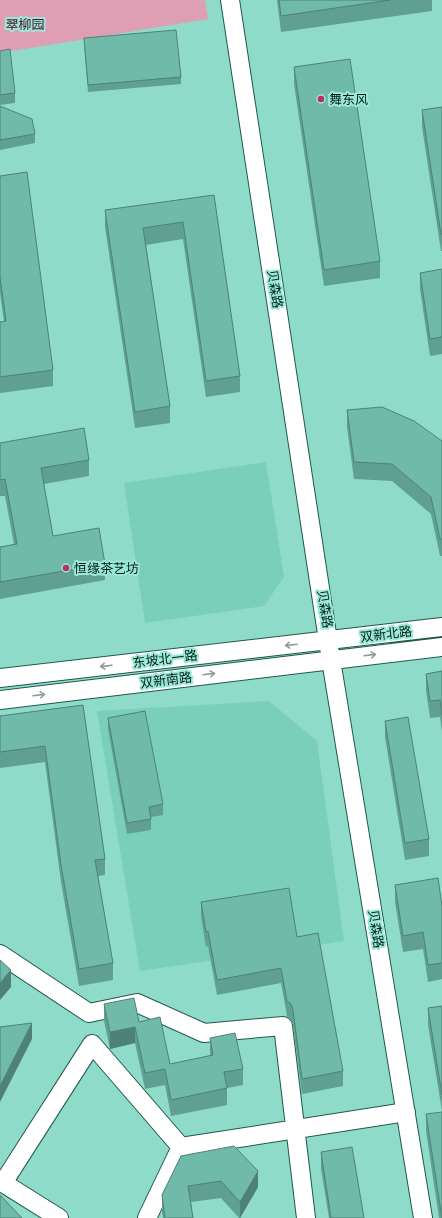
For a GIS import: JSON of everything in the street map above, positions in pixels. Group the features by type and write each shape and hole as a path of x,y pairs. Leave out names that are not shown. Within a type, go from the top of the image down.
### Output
{"street":[{"name":"贝森路","path":"230,0 332,660 423,1218"},
{"name":"双新北路","path":"330,640 442,627"},
{"name":"东坡北一路","path":"0,678 330,640"},
{"name":"双新北路","path":"332,660 442,646"},
{"name":"双新南路","path":"0,700 332,660"},
{"path":"0,954 89,1013 137,1003 204,1033 283,1026 306,1218"},
{"path":"89,1013 92,1044 181,1147"},
{"path":"59,1218 1,1183 92,1044"},
{"path":"181,1147 406,1112"},
{"path":"147,1218 181,1147"}],"shaded area":[{"path":"266,462 284,577 264,606 145,623 124,483"},
{"path":"269,701 317,741 344,941 140,971 97,711"}],"green space":[{"name":"翠柳园","path":"0,0 205,0 208,19 0,53"}],"building":[{"path":"279,0 390,0 281,16"},
{"path":"176,30 181,77 88,85 84,38"},
{"path":"10,49 15,93 0,95 0,51"},
{"path":"350,59 380,261 324,270 294,67"},
{"path":"0,106 32,119 35,134 0,140"},
{"path":"442,107 442,234 441,234 422,110"},
{"path":"27,172 53,370 0,377 0,322 6,321 0,277 0,176"},
{"path":"214,195 240,376 206,381 183,222 143,228 170,406 135,412 105,210"},
{"path":"442,269 442,337 430,339 420,273"},
{"path":"382,407 414,421 442,441 442,539 440,539 431,497 392,464 354,462 347,410"},
{"path":"84,428 89,460 41,468 53,536 99,528 105,564 0,582 0,547 17,544 5,479 0,480 0,443"},
{"path":"442,671 442,715 440,700 430,701 426,674"},
{"path":"83,705 105,859 95,860 113,963 79,969 61,865 45,746 0,752 0,716"},
{"path":"145,711 163,804 149,807 151,819 127,823 108,718"},
{"path":"408,717 429,839 405,843 385,721"},
{"path":"438,878 442,906 442,963 428,965 423,932 403,936 395,885"},
{"path":"289,888 297,937 318,933 343,1071 302,1079 293,1010 291,1004 287,1001 281,968 217,980 201,902"},
{"path":"0,960 11,970 0,983"},
{"path":"134,998 139,1022 160,1017 170,1064 213,1055 210,1038 235,1033 243,1069 224,1072 227,1088 171,1100 165,1069 145,1073 135,1027 110,1032 104,1004"},
{"path":"442,1006 442,1095 428,1008"},
{"path":"32,1023 0,1086 0,1027"},
{"path":"442,1112 442,1218 426,1114"},
{"path":"234,1146 258,1171 240,1202 221,1181 188,1186 193,1218 165,1218 162,1195 181,1156"},
{"path":"352,1147 364,1218 331,1218 321,1152"},
{"path":"0,1195 22,1218 0,1218"}],"place":[{"name":"舞东风","path":"321,99"},
{"name":"恒缘茶艺坊","path":"66,568"}]}
